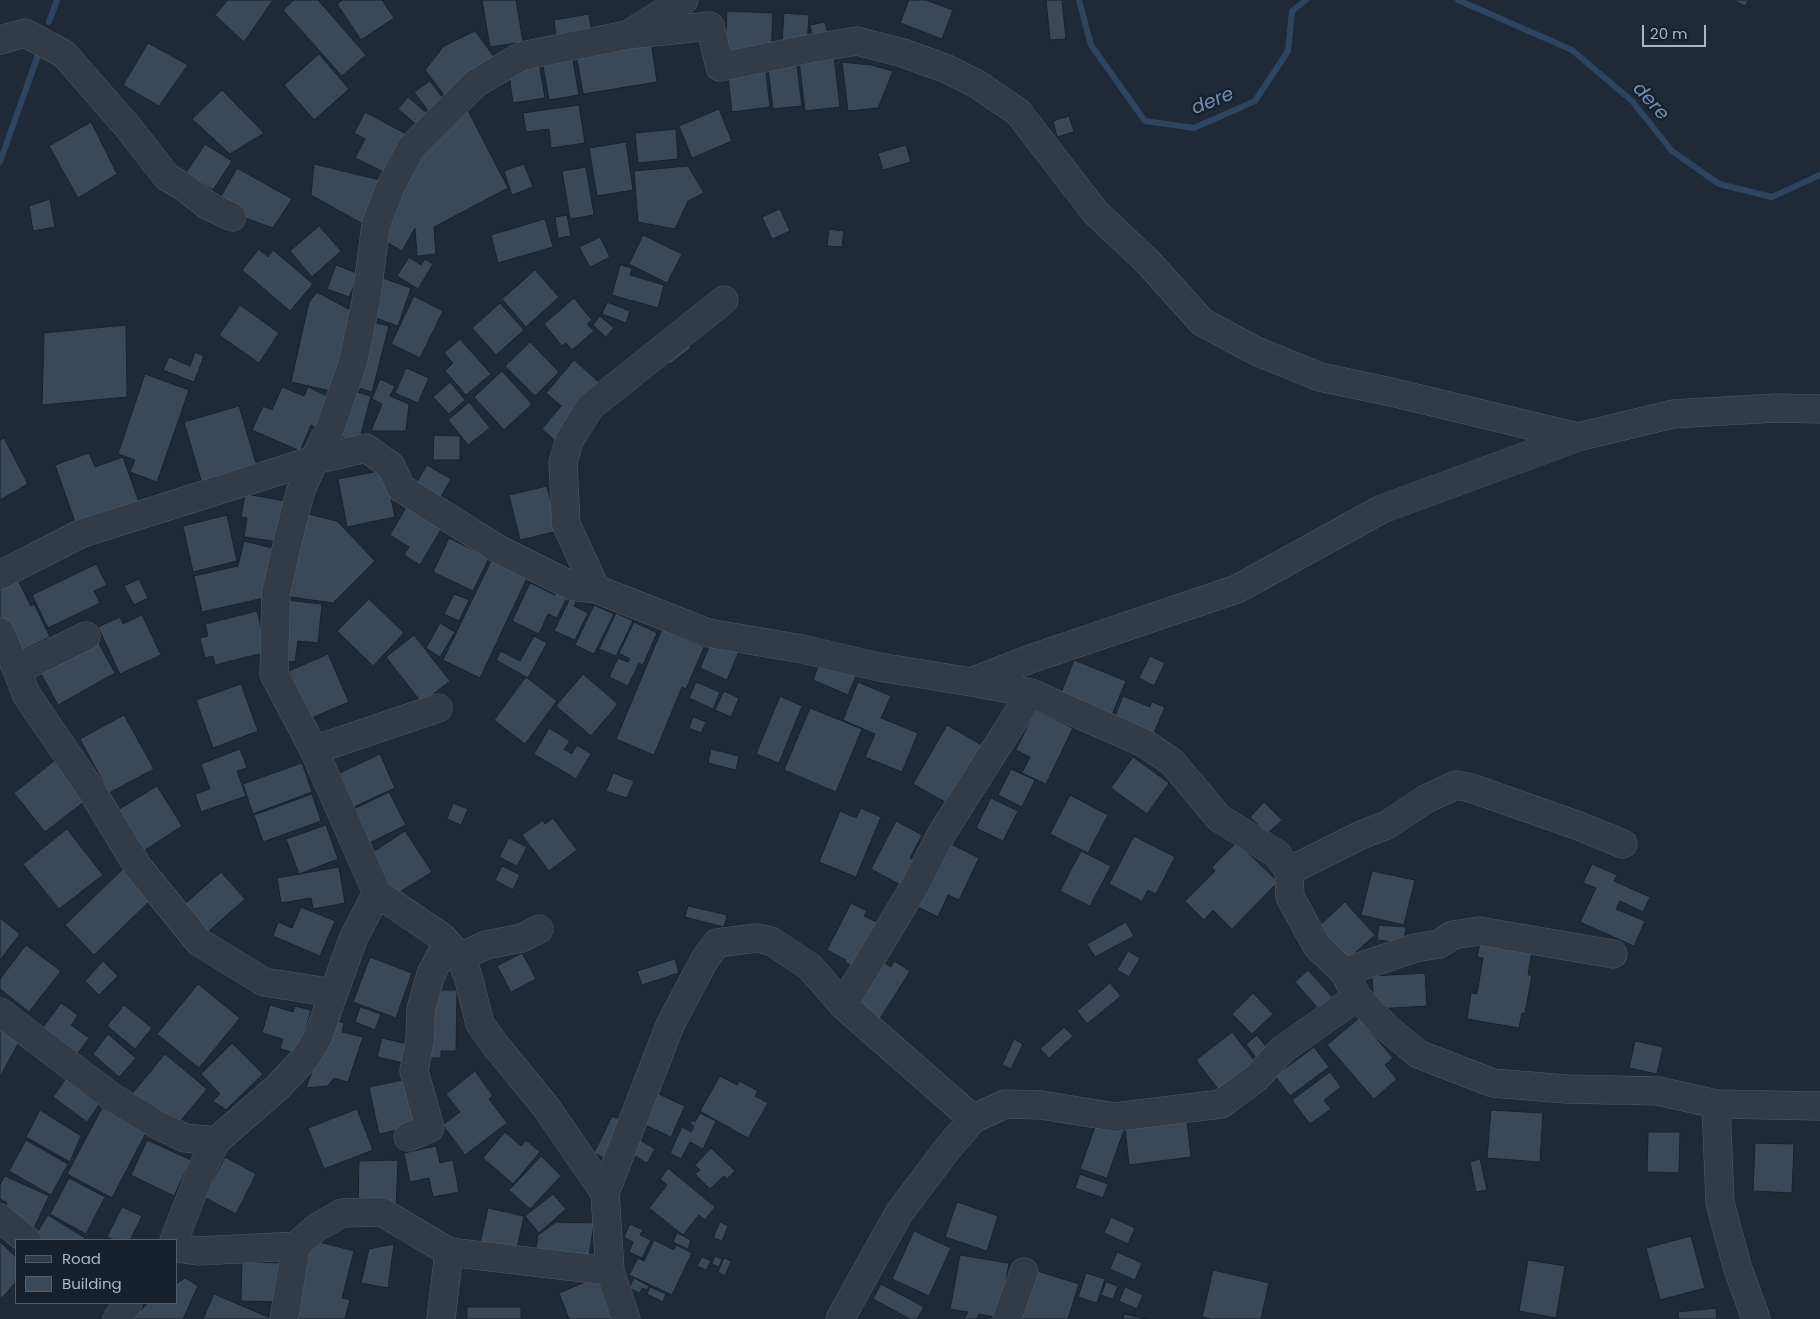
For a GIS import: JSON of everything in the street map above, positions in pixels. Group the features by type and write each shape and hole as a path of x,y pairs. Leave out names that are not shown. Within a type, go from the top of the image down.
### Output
{"street":[{"path":"627,35 684,0"},
{"path":"605,1194 546,1107 480,1024 468,976 453,950 442,937 377,893 314,750 274,674 276,593 300,493 331,426 353,362 366,301 376,224 390,186 411,148 476,83 522,56 627,35 710,26 720,68 813,48 858,41 903,52 947,69 977,84 1018,112 1096,213 1148,262 1202,322 1256,351 1320,377 1578,437"},
{"path":"0,40 25,33 64,54 127,126 167,176 207,205 232,217"},
{"path":"596,589 566,524 563,463 569,442 590,407 724,300"},
{"path":"971,682 1030,659 1237,589 1382,509 1578,437 1673,414 1776,408 1820,409"},
{"path":"0,575 80,534 314,460 366,448 391,466 401,488 498,549 572,586 596,589 708,633 802,649 879,668 1031,693 1144,743 1172,762 1218,818 1277,854 1289,871 1290,897 1317,946 1344,972 1357,997 1387,1028 1418,1054 1493,1082 1566,1089 1658,1092 1716,1104 1820,1106"},
{"path":"0,632 26,694 92,791 138,867 199,942 264,982 334,993"},
{"path":"17,670 86,636"},
{"path":"843,1006 916,884 942,833 1031,693"},
{"path":"314,750 438,708"},
{"path":"1289,871 1386,825 1426,799 1456,785 1471,788 1570,823 1622,844"},
{"path":"174,1239 202,1169 216,1140 278,1087 306,1057 318,1037 353,939 377,893"},
{"path":"408,1137 430,1128 414,1071 420,1040 421,1008 431,974 453,950 522,938 539,929"},
{"path":"1344,972 1415,948 1439,944 1453,935 1479,931 1613,954"},
{"path":"626,1319 610,1271 605,1194 670,1025 704,959 716,943 756,938 771,941 810,967 843,1006 973,1119"},
{"path":"840,1319 899,1214 948,1148 973,1119 1005,1104 1041,1105 1115,1117 1221,1104 1256,1078 1284,1049 1357,997"},
{"path":"0,1012 112,1097 148,1120 185,1138 216,1140"},
{"path":"1716,1104 1720,1203 1737,1266 1756,1319"},
{"path":"284,1319 296,1246 316,1228 342,1213 382,1212 449,1252 610,1271"},
{"path":"0,1218 26,1239"},
{"path":"178,1248 198,1251 296,1246"},
{"path":"441,1319 449,1252"},
{"path":"1007,1319 1024,1272"}],"building":[{"path":"228,0 273,0 244,42 215,15"},
{"path":"294,0 318,0 366,55 342,76 283,10"},
{"path":"342,0 382,0 394,18 361,40 337,4"},
{"path":"482,0 516,0 523,42 490,47"},
{"path":"909,0 926,0 953,10 942,39 900,23"},
{"path":"1046,0 1062,0 1066,39 1050,40"},
{"path":"1733,0 1749,0 1745,6"},
{"path":"727,11 773,13 771,54 725,51"},
{"path":"784,13 809,15 807,46 782,45"},
{"path":"589,14 592,37 557,43 554,20"},
{"path":"825,22 829,38 814,42 810,25"},
{"path":"475,31 498,62 448,100 425,70 444,46"},
{"path":"651,41 657,82 583,94 576,53"},
{"path":"148,43 188,65 159,106 123,85"},
{"path":"319,54 349,89 314,120 284,85"},
{"path":"572,55 579,95 549,100 542,60"},
{"path":"834,56 840,107 805,111 799,61"},
{"path":"796,58 802,106 773,109 767,61"},
{"path":"842,62 871,65 893,71 878,108 848,111"},
{"path":"539,63 545,98 513,103 508,68"},
{"path":"765,64 770,107 732,112 727,69"},
{"path":"430,81 448,105 432,116 414,92"},
{"path":"222,90 264,133 230,154 192,119"},
{"path":"408,97 434,119 424,131 398,109"},
{"path":"463,101 508,188 434,227 436,254 417,256 415,228 402,251 376,236 403,167"},
{"path":"579,105 585,143 551,148 549,129 526,132 523,113"},
{"path":"719,109 732,141 692,158 679,126"},
{"path":"365,112 406,134 386,173 355,158 365,139 354,133"},
{"path":"1069,116 1074,132 1057,137 1053,121"},
{"path":"91,122 117,174 78,198 49,146"},
{"path":"676,129 678,159 638,163 635,133"},
{"path":"626,142 633,190 597,196 589,148"},
{"path":"205,144 232,161 213,190 186,173"},
{"path":"906,145 911,162 883,170 878,153"},
{"path":"314,164 384,181 372,229 311,195"},
{"path":"524,164 533,187 512,195 504,171"},
{"path":"688,166 704,193 688,201 675,229 638,222 634,171"},
{"path":"586,167 594,215 570,219 562,171"},
{"path":"237,168 292,199 273,228 215,207"},
{"path":"50,199 55,227 33,231 29,206"},
{"path":"780,209 790,231 772,239 762,217"},
{"path":"567,215 571,236 558,238 555,217"},
{"path":"545,219 553,247 498,263 491,235"},
{"path":"319,226 341,251 312,277 290,251"},
{"path":"829,229 844,231 842,247 827,246"},
{"path":"643,235 682,254 667,283 629,264"},
{"path":"600,237 610,257 590,267 579,247"},
{"path":"259,249 268,257 273,250 313,284 290,311 242,270"},
{"path":"409,257 421,265 425,259 433,264 418,289 397,276"},
{"path":"336,265 359,274 349,297 327,289"},
{"path":"620,265 632,268 630,275 664,285 658,308 612,295"},
{"path":"535,270 559,297 526,327 502,299"},
{"path":"383,278 411,288 398,326 370,316"},
{"path":"317,292 354,312 335,392 291,382 309,302"},
{"path":"414,296 443,311 420,358 391,344"},
{"path":"574,298 592,320 587,324 594,331 572,350 566,343 562,346 544,324"},
{"path":"607,302 630,311 626,323 602,314"},
{"path":"500,303 524,330 496,355 472,328"},
{"path":"240,305 279,333 259,363 219,335"},
{"path":"600,316 614,328 606,337 593,325"},
{"path":"369,321 389,326 372,392 351,386"},
{"path":"126,325 127,397 42,405 44,333"},
{"path":"683,337 691,348 670,364 662,353"},
{"path":"460,339 491,374 466,395 445,371 453,363 444,353"},
{"path":"530,342 559,372 535,396 505,366"},
{"path":"195,352 204,356 194,382 163,370 169,357 190,366"},
{"path":"574,360 608,390 560,445 542,429 561,406 546,393"},
{"path":"406,368 429,378 418,403 395,393"},
{"path":"502,371 532,404 504,430 474,397"},
{"path":"145,374 189,390 157,482 130,472 135,460 118,454"},
{"path":"380,379 395,386 390,396 409,404 406,431 371,431 382,404 372,399"},
{"path":"450,382 465,400 449,414 433,397"},
{"path":"282,387 304,396 308,387 330,397 317,428 311,425 300,451 252,430 263,406 272,410"},
{"path":"353,391 371,396 359,442 340,437"},
{"path":"469,402 490,428 468,445 448,420"},
{"path":"239,406 258,470 203,487 184,422"},
{"path":"434,435 460,436 460,460 433,460"},
{"path":"4,438 28,484 0,500 0,440"},
{"path":"89,453 95,467 123,457 140,505 77,528 55,465"},
{"path":"427,465 451,479 437,504 412,490"},
{"path":"385,470 395,517 347,527 338,479"},
{"path":"547,486 558,531 520,540 509,495"},
{"path":"245,494 286,501 279,542 244,537 247,518 241,517"},
{"path":"409,502 445,523 420,565 404,555 409,547 390,535"},
{"path":"304,513 337,521 375,561 333,603 284,596"},
{"path":"227,515 237,561 193,572 183,526"},
{"path":"449,538 489,558 473,591 433,572"},
{"path":"244,541 276,549 264,598 202,612 194,576 238,566"},
{"path":"492,559 528,576 480,678 443,660"},
{"path":"96,564 107,585 94,591 100,603 48,628 32,595"},
{"path":"139,579 148,598 134,605 124,586"},
{"path":"18,580 31,606 34,604 50,637 16,654 0,621 0,588"},
{"path":"530,583 555,595 556,592 567,597 557,618 548,614 539,634 512,621"},
{"path":"454,594 469,600 459,621 444,614"},
{"path":"570,598 576,602 574,606 588,613 575,640 554,631"},
{"path":"369,599 404,633 373,666 337,631"},
{"path":"286,600 322,604 318,643 298,641 295,662 279,660"},
{"path":"594,605 614,614 594,654 575,645"},
{"path":"257,611 267,652 215,665 213,656 205,658 200,638 208,636 205,624"},
{"path":"616,613 633,621 616,656 599,649"},
{"path":"142,615 161,655 120,674 98,627 120,617 123,624"},
{"path":"634,622 657,633 643,665 639,663 628,686 609,677 618,658 628,662 630,659 619,653"},
{"path":"440,623 455,632 440,657 426,648"},
{"path":"662,629 704,647 686,689 682,687 654,755 616,739"},
{"path":"414,635 450,681 422,703 386,657"},
{"path":"534,636 547,643 528,678 496,660 501,651 520,661"},
{"path":"97,640 115,673 58,705 40,672"},
{"path":"712,640 739,651 727,680 700,668"},
{"path":"328,654 349,702 309,719 289,671"},
{"path":"1150,656 1165,663 1154,686 1139,678"},
{"path":"1074,660 1126,681 1110,719 1059,698"},
{"path":"820,662 856,676 848,695 813,680"},
{"path":"583,674 618,704 591,736 556,706"},
{"path":"526,677 557,701 525,744 494,720"},
{"path":"696,682 720,692 713,709 689,698"},
{"path":"858,682 891,696 881,718 918,733 902,772 865,757 875,734 843,720"},
{"path":"241,684 258,731 213,748 196,700"},
{"path":"724,691 739,698 731,717 715,710"},
{"path":"780,696 802,706 779,763 756,754"},
{"path":"1123,696 1150,707 1152,702 1165,707 1153,735 1114,719"},
{"path":"810,708 862,729 836,792 784,770"},
{"path":"1035,710 1073,728 1046,784 1022,773 1030,757 1016,750"},
{"path":"124,715 154,769 109,793 80,739"},
{"path":"693,717 706,722 701,733 689,728"},
{"path":"947,725 985,747 952,806 913,784"},
{"path":"549,728 570,741 564,749 572,754 577,745 591,754 576,779 534,754"},
{"path":"240,749 247,768 237,771 246,796 201,812 195,794 210,789 201,764"},
{"path":"711,749 739,756 736,770 708,763"},
{"path":"380,754 395,788 345,811 329,778"},
{"path":"1133,757 1169,783 1147,814 1111,788"},
{"path":"54,761 85,801 45,832 14,793"},
{"path":"302,763 312,792 253,814 243,784"},
{"path":"1011,769 1035,780 1022,807 998,795"},
{"path":"613,773 634,781 627,798 606,791"},
{"path":"157,786 182,826 142,852 116,811"},
{"path":"389,792 406,825 363,846 346,813"},
{"path":"312,794 321,821 263,842 254,815"},
{"path":"1070,795 1108,815 1088,853 1050,834"},
{"path":"991,798 1018,811 1003,841 976,828"},
{"path":"1264,802 1282,820 1267,834 1250,817"},
{"path":"453,803 468,809 461,825 447,819"},
{"path":"861,808 881,817 856,877 819,862 840,811 856,818"},
{"path":"553,818 577,850 549,871 522,835 543,820 545,824"},
{"path":"896,821 922,835 910,858 921,864 908,889 871,869"},
{"path":"326,825 338,859 299,874 286,839"},
{"path":"67,829 103,875 59,909 23,864"},
{"path":"405,831 432,872 390,898 364,858"},
{"path":"1134,836 1175,857 1156,894 1148,890 1142,901 1109,884"},
{"path":"509,838 527,847 517,866 499,857"},
{"path":"943,840 979,858 959,900 948,895 938,917 912,904"},
{"path":"1237,842 1278,882 1232,929 1213,910 1204,920 1185,901 1215,871 1212,867"},
{"path":"1081,851 1111,866 1090,906 1060,891"},
{"path":"1592,864 1617,875 1614,881 1650,897 1643,912 1620,901 1616,909 1645,921 1634,946 1580,922 1596,888 1583,883"},
{"path":"126,866 155,896 94,955 65,925"},
{"path":"502,866 520,875 513,890 495,880"},
{"path":"339,867 345,903 313,909 311,898 281,903 277,878"},
{"path":"1372,871 1415,880 1404,925 1361,915"},
{"path":"221,872 245,899 202,937 178,910"},
{"path":"1345,902 1375,935 1347,960 1318,927"},
{"path":"851,903 867,911 864,916 881,924 858,969 827,950"},
{"path":"688,906 727,915 724,927 685,917"},
{"path":"301,907 335,921 320,956 273,936 278,922 292,928"},
{"path":"0,918 20,934 0,960"},
{"path":"1126,922 1134,936 1095,957 1087,944"},
{"path":"1379,925 1406,927 1404,943 1377,940"},
{"path":"1480,943 1532,952 1528,975 1532,975 1525,1013 1522,1013 1519,1028 1467,1019 1471,993 1477,994 1483,958 1477,957"},
{"path":"26,945 61,971 29,1012 0,989 0,979"},
{"path":"1128,951 1140,958 1129,977 1117,970"},
{"path":"522,953 536,979 511,992 497,966"},
{"path":"370,957 412,973 396,1018 353,1002"},
{"path":"877,958 891,967 894,961 910,971 878,1022 848,1003"},
{"path":"675,959 679,973 642,985 637,971"},
{"path":"103,961 118,976 99,995 85,981"},
{"path":"1308,970 1334,999 1320,1011 1295,982"},
{"path":"1425,973 1427,1006 1374,1009 1372,976"},
{"path":"1110,983 1121,996 1087,1024 1077,1011"},
{"path":"198,984 240,1018 199,1068 157,1034"},
{"path":"428,990 457,990 456,1051 441,1051 441,1058 427,1058"},
{"path":"1253,993 1273,1014 1252,1034 1232,1014"},
{"path":"61,1003 78,1015 71,1025 89,1038 73,1060 38,1034"},
{"path":"124,1005 152,1028 135,1049 107,1026"},
{"path":"270,1005 293,1012 295,1006 311,1010 299,1054 280,1049 283,1039 262,1033"},
{"path":"360,1007 381,1014 375,1030 355,1022"},
{"path":"1359,1018 1393,1058 1385,1065 1397,1079 1374,1099 1327,1045"},
{"path":"331,1019 344,1023 342,1032 363,1037 348,1082 334,1078 328,1086 306,1088"},
{"path":"1064,1027 1073,1036 1049,1058 1040,1049"},
{"path":"0,1029 20,1040 0,1077"},
{"path":"1232,1032 1261,1069 1224,1097 1196,1060"},
{"path":"108,1034 136,1058 119,1077 93,1054"},
{"path":"1257,1035 1271,1053 1259,1062 1246,1044"},
{"path":"382,1038 412,1045 408,1064 377,1057"},
{"path":"1014,1039 1023,1044 1011,1069 1002,1065"},
{"path":"1635,1041 1663,1047 1657,1074 1629,1068"},
{"path":"232,1043 263,1074 226,1110 213,1101 220,1094 201,1074"},
{"path":"1314,1047 1329,1067 1290,1096 1275,1076"},
{"path":"165,1054 207,1089 173,1130 131,1095"},
{"path":"475,1071 493,1096 489,1099 507,1123 465,1155 443,1125 460,1112 446,1094"},
{"path":"1330,1072 1341,1087 1324,1100 1331,1109 1310,1124 1292,1100"},
{"path":"69,1074 103,1099 87,1122 53,1097"},
{"path":"720,1076 737,1085 739,1081 758,1091 755,1096 768,1103 748,1138 700,1111"},
{"path":"412,1078 422,1125 379,1134 369,1087"},
{"path":"654,1092 685,1106 671,1137 639,1122"},
{"path":"102,1108 147,1131 112,1198 67,1174"},
{"path":"357,1109 373,1150 324,1169 308,1128"},
{"path":"40,1110 81,1136 70,1162 26,1137"},
{"path":"1491,1110 1543,1113 1540,1162 1487,1158"},
{"path":"700,1113 716,1121 703,1149 690,1142 681,1159 670,1153 682,1127 691,1132 694,1126 690,1124 692,1120 695,1122"},
{"path":"612,1116 628,1123 610,1161 594,1153"},
{"path":"1097,1121 1124,1130 1107,1178 1080,1169"},
{"path":"1187,1121 1191,1157 1129,1165 1125,1128"},
{"path":"505,1132 521,1146 526,1140 540,1152 513,1184 483,1158"},
{"path":"1648,1132 1680,1132 1679,1173 1647,1172"},
{"path":"638,1139 655,1149 647,1163 630,1153"},
{"path":"26,1140 68,1164 51,1195 9,1171"},
{"path":"147,1140 191,1160 174,1196 131,1175"},
{"path":"1755,1143 1794,1144 1792,1193 1753,1191"},
{"path":"436,1146 440,1163 453,1160 459,1192 433,1197 429,1178 410,1182 404,1153"},
{"path":"711,1148 735,1171 727,1179 724,1176 710,1189 695,1174 700,1170 695,1165"},
{"path":"541,1156 561,1176 530,1209 509,1190"},
{"path":"225,1157 256,1174 236,1214 204,1197"},
{"path":"1480,1159 1487,1190 1476,1192 1470,1162"},
{"path":"398,1160 396,1211 358,1208 359,1161"},
{"path":"668,1168 715,1207 705,1220 699,1215 683,1235 649,1208 667,1185 660,1179"},
{"path":"1080,1174 1108,1184 1103,1198 1075,1188"},
{"path":"5,1176 49,1196 33,1230 3,1215 7,1203 0,1199 0,1184"},
{"path":"69,1178 105,1197 86,1234 50,1214"},
{"path":"553,1194 566,1209 539,1233 525,1216"},
{"path":"957,1202 998,1216 987,1251 945,1237"},
{"path":"122,1207 142,1216 130,1239 112,1239 107,1237"},
{"path":"488,1208 524,1216 517,1248 479,1248"},
{"path":"48,1215 85,1238 84,1239 33,1239"},
{"path":"1111,1217 1135,1228 1128,1244 1104,1233"},
{"path":"556,1222 594,1223 588,1263 535,1254 538,1235"},
{"path":"720,1222 728,1226 722,1241 713,1238"},
{"path":"630,1224 643,1230 640,1235 651,1240 642,1258 629,1252 633,1242 624,1237"},
{"path":"914,1231 951,1248 929,1296 892,1279"},
{"path":"677,1233 691,1240 688,1249 673,1242"},
{"path":"1691,1236 1705,1288 1660,1300 1646,1248"},
{"path":"308,1239 354,1251 342,1298 350,1300 345,1319 295,1319"},
{"path":"654,1240 674,1250 676,1245 692,1253 672,1295 629,1275 638,1258 644,1261"},
{"path":"0,1242 15,1256 15,1283 2,1298 0,1296"},
{"path":"394,1244 388,1288 361,1283 369,1249"},
{"path":"1117,1252 1142,1263 1135,1280 1110,1269"},
{"path":"960,1255 1009,1263 999,1318 979,1314 977,1319 964,1319 968,1312 950,1309"},
{"path":"715,1256 722,1259 719,1267 712,1264"},
{"path":"702,1257 711,1261 706,1270 697,1266"},
{"path":"724,1258 731,1261 725,1276 718,1272"},
{"path":"1528,1260 1565,1266 1556,1318 1519,1311"},
{"path":"242,1262 285,1263 284,1302 241,1301"},
{"path":"1034,1270 1079,1284 1068,1319 1018,1319"},
{"path":"1213,1270 1269,1283 1261,1319 1211,1319 1202,1317"},
{"path":"1086,1273 1105,1279 1097,1303 1078,1297"},
{"path":"597,1277 613,1317 609,1319 569,1319 559,1293"},
{"path":"185,1278 198,1286 183,1319 132,1319 147,1304 178,1304 178,1283"},
{"path":"634,1278 649,1286 647,1290 642,1288 640,1293 629,1288"},
{"path":"1106,1282 1118,1286 1113,1299 1101,1295"},
{"path":"881,1284 924,1307 917,1319 910,1319 873,1299"},
{"path":"650,1287 666,1294 663,1302 647,1294"},
{"path":"1125,1287 1143,1295 1137,1309 1119,1301"},
{"path":"214,1294 273,1319 203,1319"},
{"path":"467,1307 521,1307 521,1319 467,1319"},
{"path":"1716,1308 1717,1319 1679,1319 1678,1312"},
{"path":"1124,1314 1148,1319 1123,1319"}],"waterway":[{"path":"49,22 57,0"},
{"name":"dere","path":"1079,0 1091,45 1145,121 1194,128 1255,101 1288,51 1292,11 1306,0"},
{"name":"dere","path":"1458,0 1572,50 1632,101 1672,151 1719,184 1772,197 1820,175"},
{"path":"0,162 38,55"}]}
